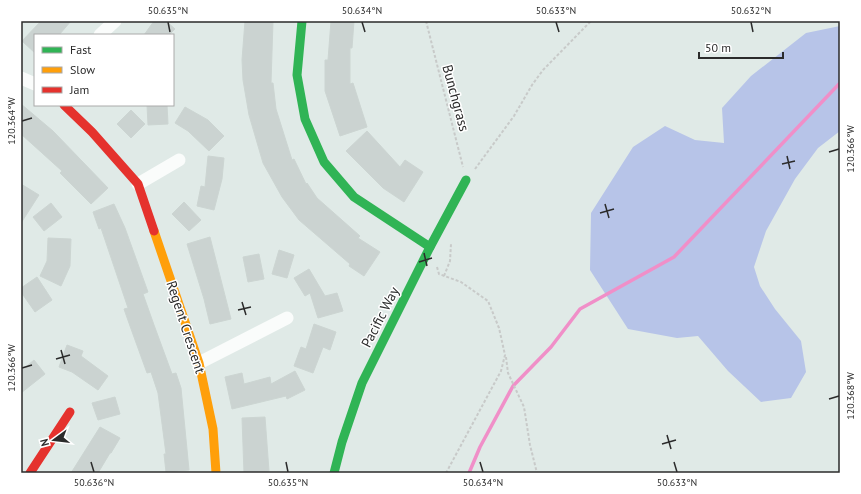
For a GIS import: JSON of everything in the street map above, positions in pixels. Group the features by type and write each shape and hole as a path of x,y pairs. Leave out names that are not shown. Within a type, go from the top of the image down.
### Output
{"street":[{"path":"101,34 115,21"},
{"path":"302,21 297,75 305,119 324,162 354,197 430,247"},
{"path":"21,78 34,84"},
{"name":"Regent Crescent","path":"65,106 92,132 138,184 199,363 213,429 216,473"},
{"path":"138,184 179,160"},
{"name":"Pacific Way","path":"334,473 342,442 362,383 430,247 466,180"},
{"path":"199,363 287,318"},
{"path":"30,473 70,412"}],"path":[{"name":"Bunchgrass","path":"426,21 457,138 466,180"},
{"path":"466,180 514,116 536,80 591,21"},
{"path":"444,276 450,261 451,244"},
{"path":"430,247 439,274 461,282 488,301 499,328 508,373 524,407 530,445 537,473"},
{"path":"446,473 501,371 505,355"}],"shaded area":[{"path":"840,26 840,131 818,148 795,179 766,231 754,267 760,286 775,309 801,341 806,372 791,398 761,402 728,371 698,336 677,338 628,329 590,270 591,213 633,147 665,126 695,140 724,143 722,108 751,76 806,33"}],"building":[{"path":"41,21 71,21 60,34 34,34 34,52 22,41"},
{"path":"154,21 166,21 175,29 170,34 145,34"},
{"path":"245,21 273,21 271,83 273,83 276,109 292,160 294,159 306,184 307,183 317,198 360,236 358,238 380,252 364,276 349,266 350,264 299,220 282,197 263,163 249,115 243,80 242,60"},
{"path":"331,21 354,21 352,48 350,48 350,84 353,83 367,127 340,136 325,91 325,60 328,60"},
{"path":"21,104 53,131 108,188 91,204 60,173 62,171 21,134"},
{"path":"147,106 167,106 168,124 148,125"},
{"path":"185,107 208,120 224,136 209,151 188,131 175,123"},
{"path":"131,110 145,124 131,138 117,124"},
{"path":"367,131 400,167 405,160 423,172 404,202 383,188 346,151"},
{"path":"208,156 224,158 222,179 214,210 197,206 201,186 205,187"},
{"path":"21,184 39,195 21,223"},
{"path":"184,202 201,220 189,231 172,214"},
{"path":"51,203 62,217 44,231 33,217"},
{"path":"114,204 125,228 148,292 143,294 154,325 172,374 176,373 181,388 189,470 166,472 164,454 166,454 158,393 151,372 147,373 130,326 124,309 128,308 101,228 99,229 93,212"},
{"path":"210,237 231,319 210,324 187,244"},
{"path":"48,238 71,239 70,266 61,286 40,276 47,261"},
{"path":"279,250 294,255 287,278 272,274"},
{"path":"259,254 264,279 248,282 243,257"},
{"path":"309,269 325,296 337,293 343,311 318,318 310,293 305,296 294,278"},
{"path":"37,277 52,300 35,312 21,292 21,288"},
{"path":"314,324 336,332 330,350 323,347 313,373 294,366 301,347 306,349"},
{"path":"67,345 83,351 81,356 108,376 98,390 72,372 59,367"},
{"path":"34,360 45,374 21,393 21,371"},
{"path":"295,371 305,390 287,399 286,396 232,409 225,377 242,373 244,384 270,377 271,384"},
{"path":"115,397 120,414 98,420 92,403"},
{"path":"265,417 269,471 244,473 242,418"},
{"path":"100,427 120,438 111,453 98,473 71,473"}],"waterway":[{"path":"469,473 480,447 513,386 551,347 580,309 674,257 840,83"}],"traffic: fast":[{"path":"302,21 297,75 305,119 324,162 354,197 430,247"},
{"path":"334,473 342,442 362,383 430,247 466,180"}],"traffic: slow":[{"path":"154,231 199,363 213,429 216,473"}],"traffic: jam":[{"path":"65,106 92,132 138,184 154,231"},
{"path":"30,473 70,412"}]}
